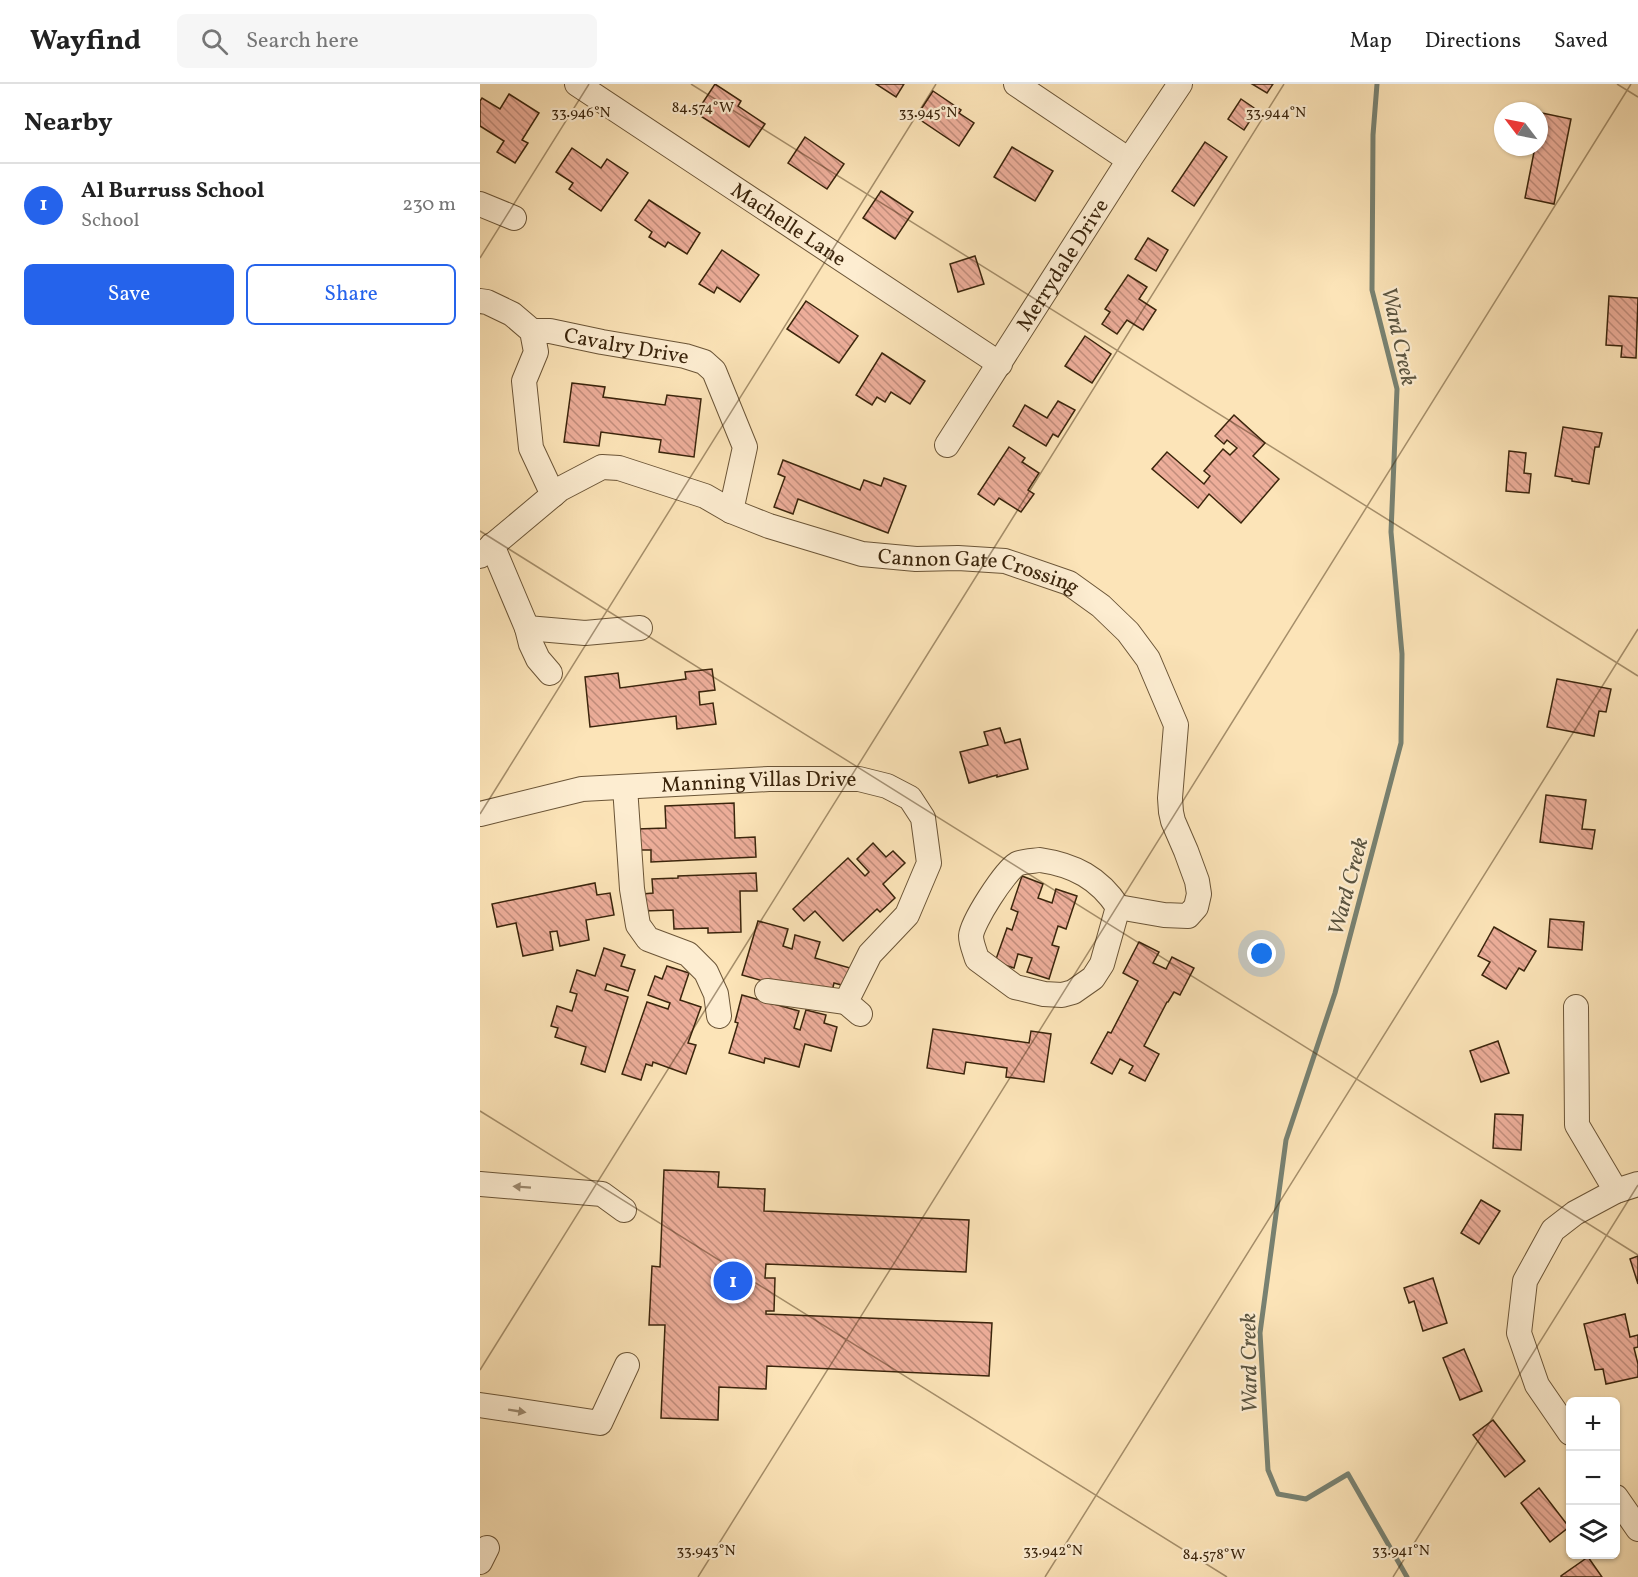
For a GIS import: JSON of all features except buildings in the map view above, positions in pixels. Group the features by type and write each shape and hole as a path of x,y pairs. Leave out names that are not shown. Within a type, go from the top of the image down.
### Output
{"street":[{"name":"Machelle Lane","path":"578,84 1000,364"},
{"path":"1016,84 1129,160"},
{"name":"Merrydale Drive","path":"947,445 1180,84"},
{"path":"480,204 514,218"},
{"path":"480,301 512,314 532,331 536,352 524,381 531,448 553,495"},
{"name":"Cavalry Drive","path":"532,331 550,331 685,356 704,362 714,370 745,447 731,511"},
{"name":"Cannon Gate Crossing","path":"486,550 560,489 602,467 619,468 705,496 731,511 769,526 861,555 1005,561 1069,583 1101,606 1128,632 1148,659 1176,725 1170,798 1171,812 1197,880 1199,894 1196,907 1188,916 1164,915 1118,907"},
{"path":"486,550 527,628 538,659 550,673"},
{"path":"527,628 585,633 640,628"},
{"name":"Manning Villas Drive","path":"480,814 582,789 769,779 859,779 887,786 910,798 923,818 929,863 907,915 870,954 853,1008 767,991"},
{"path":"625,787 632,890 638,925 648,939 688,954 706,972 716,994 719,1016"},
{"path":"1040,860 1061,863 1098,882 1118,907 1102,964 1093,978 1073,992 1062,995 1044,994 1015,987 977,959 971,935 995,889 1009,871 1019,863 1040,860"},
{"path":"1566,1426 1537,1385 1519,1333 1525,1281 1553,1230 1575,1213 1627,1188 1577,1125 1576,1007"},
{"path":"480,1184 602,1194 624,1210"},
{"path":"480,1405 600,1424 627,1365"},
{"path":"1620,1503 1638,1529"}],"waterway":[{"name":"Ward Creek","path":"1377,84 1373,135 1372,290 1397,389 1391,532 1402,654 1401,743 1335,993 1286,1140 1260,1333 1268,1470 1278,1494 1306,1499 1348,1474 1407,1577"}],"place":[{"name":"Al Burruss School","path":"733,1281"}]}
